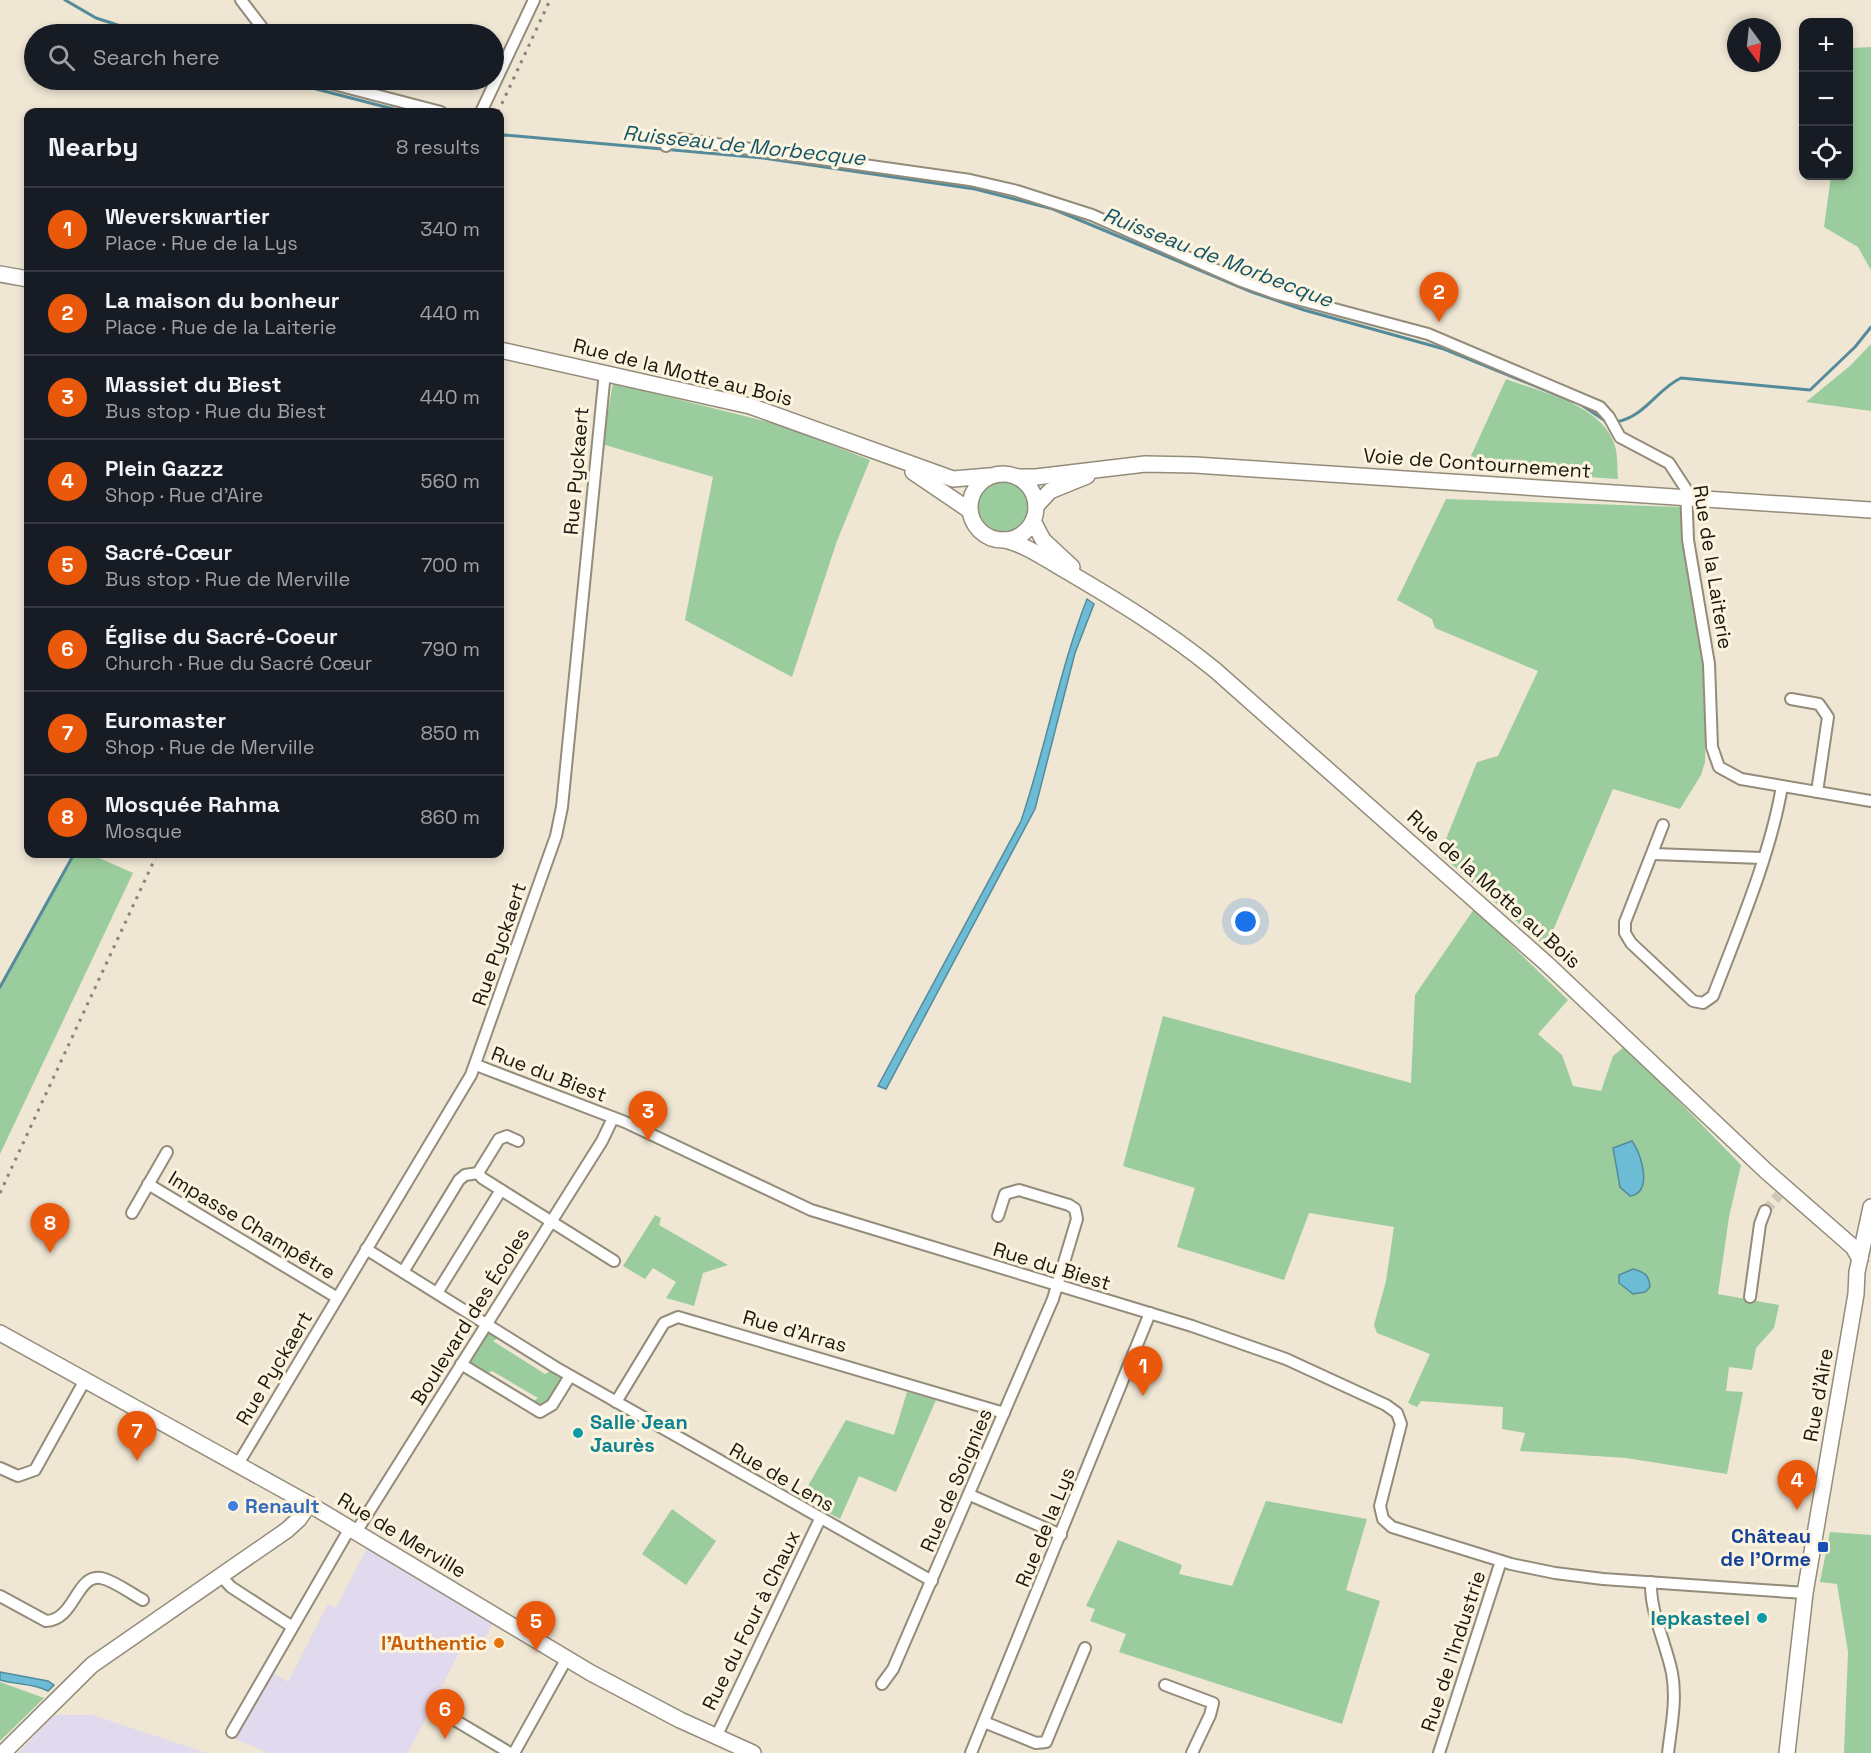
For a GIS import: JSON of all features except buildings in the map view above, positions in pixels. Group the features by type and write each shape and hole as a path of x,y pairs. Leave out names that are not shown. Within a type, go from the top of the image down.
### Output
{"street":[{"path":"241,0 259,24"},
{"path":"504,65 534,0"},
{"path":"356,90 426,108"},
{"path":"484,108 492,90"},
{"name":"Rue de la Laiterie","path":"666,146 671,141 680,139 873,165 1017,190 1130,230 1260,288 1444,340 1600,407 1627,443 1669,464 1682,480 1687,499 1689,547 1711,678 1711,735 1714,758 1723,771 1732,776 1871,801"},
{"path":"0,274 24,278"},
{"name":"Rue de la Motte au Bois","path":"504,351 757,408 953,479 989,476"},
{"name":"Rue Pyckaert","path":"238,1464 476,1065 561,815 605,372"},
{"name":"Rue de la Motte au Bois","path":"888,456 957,499 969,510"},
{"name":"Voie de Contournement","path":"1113,468 1157,464 1202,465 1838,510 1871,510"},
{"path":"1113,468 1045,494 1020,535 1005,540 993,539 983,533 972,521 969,510 974,490 989,476 1001,473 1017,477 1036,477 1113,468"},
{"path":"1017,477 1030,487 1034,513"},
{"name":"Voie de Contournement","path":"1838,510 1871,517"},
{"name":"Rue de la Motte au Bois","path":"1034,513 1043,540 1089,583"},
{"name":"Rue de la Motte au Bois","path":"1005,540 1030,549 1089,583 1187,648 1245,696 1547,964 1782,1191 1863,1262"},
{"path":"1791,699 1819,705 1828,717 1817,792"},
{"path":"1663,825 1654,854 1625,922 1625,933 1631,943 1693,1001 1700,1003 1709,1000 1714,992 1762,858 1782,786"},
{"path":"1654,854 1762,858"},
{"name":"Rue du Biest","path":"476,1065 613,1118 811,1210 1150,1313 1278,1356 1390,1407 1399,1416 1401,1427 1380,1502 1383,1519 1396,1528 1501,1561"},
{"name":"Boulevard des Écoles","path":"232,1732 291,1626 461,1364 551,1222 613,1118"},
{"path":"478,1173 499,1139 507,1136 518,1141"},
{"name":"Impasse Champêtre","path":"132,1213 167,1152"},
{"path":"403,1272 459,1180 465,1175 478,1173 614,1261"},
{"name":"Impasse Champêtre","path":"148,1184 336,1297"},
{"path":"437,1293 501,1190"},
{"name":"Rue de Soignies","path":"882,1684 893,1669 932,1581 1058,1286 1076,1222 1075,1209 1069,1205 1015,1190 1005,1194 998,1215"},
{"name":"Rue d'Aire","path":"1786,1753 1805,1593 1871,1207"},
{"path":"1750,1297 1760,1224 1765,1211"},
{"name":"Rue de Lens","path":"366,1249 570,1376 932,1581"},
{"name":"Rue de la Lys","path":"971,1753 1150,1313"},
{"name":"Rue d'Arras","path":"616,1402 664,1323 678,1317 1004,1413"},
{"name":"Rue de Merville","path":"0,1333 309,1504 567,1658 716,1737 753,1753"},
{"path":"461,1364 540,1412 550,1407 570,1376"},
{"path":"0,1468 18,1476 27,1475 35,1470 85,1380"},
{"path":"970,1495 1061,1535"},
{"path":"3,1753 98,1660 291,1526 309,1504"},
{"name":"Rue du Four à Chaux","path":"716,1737 820,1519"},
{"path":"1501,1561 1564,1575 1805,1593"},
{"name":"Rue de l'Industrie","path":"1439,1753 1501,1561"},
{"path":"221,1576 229,1585 291,1626"},
{"path":"0,1596 46,1622 63,1616 85,1583 96,1578 108,1581 143,1600"},
{"path":"1651,1582 1654,1607 1673,1680 1674,1706 1668,1753"},
{"path":"984,1722 1036,1743 1046,1742 1085,1648"},
{"path":"438,1710 512,1753 567,1658"},
{"path":"1165,1685 1213,1703 1210,1715 1192,1753"}],"shaded area":[{"path":"367,1548 495,1620 478,1650 464,1643 408,1753 269,1753 233,1738 269,1671 288,1682 328,1604 336,1608"},
{"path":"54,1715 92,1715 207,1753 18,1753"}],"green space":[{"path":"1871,47 1871,270 1858,247 1824,227 1830,180 1853,180 1853,48"},
{"path":"1871,344 1871,411 1806,402 1851,365"},
{"path":"1506,379 1569,402 1598,420 1608,432 1615,446 1618,479 1465,469"},
{"path":"613,383 780,425 870,460 837,541 792,677 685,620 713,477 602,444"},
{"path":"1002,478 1013,480 1022,486 1028,495 1030,506 1028,517 1022,526 1013,532 1002,534 991,532 982,526 976,517 974,506 976,495 982,486 991,480"},
{"path":"1446,499 1680,507 1707,683 1705,762 1701,775 1680,809 1613,789 1546,947 1440,854 1477,762 1498,756 1538,671 1435,628 1432,619 1397,600"},
{"path":"72,858 99,858 133,873 0,1154 0,987"},
{"path":"1474,909 1568,1000 1538,1034 1562,1055 1573,1086 1601,1091 1613,1056 1625,1046 1741,1165 1729,1217 1718,1294 1779,1305 1774,1328 1756,1348 1752,1370 1729,1367 1726,1391 1743,1392 1727,1474 1626,1458 1520,1451 1525,1433 1502,1429 1503,1407 1421,1401 1417,1407 1408,1403 1430,1354 1377,1333 1374,1325 1386,1281 1394,1227 1309,1213 1284,1280 1177,1247 1195,1188 1123,1166 1163,1016 1411,1083 1415,995"},
{"path":"655,1215 661,1218 659,1225 728,1265 703,1273 694,1306 666,1298 676,1282 653,1268 645,1279 623,1266"},
{"path":"494,1333 500,1337 493,1341 545,1374 552,1370 559,1374 562,1380 546,1406 542,1408 531,1403 538,1398 492,1371 485,1374 471,1364 471,1358 486,1334"},
{"path":"907,1392 936,1400 896,1492 859,1476 840,1519 801,1498 846,1420 894,1435"},
{"path":"1266,1501 1367,1519 1346,1590 1380,1601 1342,1724 1119,1652 1126,1634 1090,1621 1095,1609 1086,1606 1118,1540 1182,1565 1179,1574 1232,1586"},
{"path":"672,1509 716,1541 686,1585 642,1554"},
{"path":"1830,1532 1871,1535 1871,1753 1844,1753 1848,1652 1837,1584 1820,1582"},
{"path":"0,1682 44,1698 0,1741"}],"water":[{"path":"1087,599 1094,604 1075,653 1035,809 886,1089 878,1086 1021,821 1068,654"},
{"path":"1632,1141 1642,1163 1643,1181 1637,1193 1630,1196 1620,1187 1613,1148"},
{"path":"1633,1269 1643,1273 1649,1280 1650,1287 1645,1292 1633,1294 1619,1283 1619,1275"},
{"path":"0,1672 48,1681 54,1685 48,1691 6,1682 0,1680"}],"waterway":[{"name":"Ruisseau de Morbecque","path":"65,0 96,18 114,24"},
{"name":"Ruisseau de Morbecque","path":"320,90 390,108"},
{"name":"Ruisseau de Morbecque","path":"504,135 763,158 975,189 1053,209 1252,292 1304,310 1444,349 1572,401"},
{"name":"Ruisseau de Morbecque","path":"1616,422 1635,414 1681,378 1810,390 1855,347 1871,327"},
{"name":"Ruisseau de Morbecque","path":"1583,406 1607,422"},
{"path":"0,987 72,858"}],"tunnel":[{"path":"1765,1211 1779,1195"}],"railway":[{"path":"500,108 550,0"},
{"path":"0,1193 155,858"}],"place":[{"name":"La maison du bonheur","path":"1439,322"},
{"name":"Massiet du Biest","path":"648,1141"},
{"name":"Mosquée Rahma","path":"50,1253"},
{"name":"Weverskwartier","path":"1143,1396"},
{"name":"Salle Jean Jaurès","path":"578,1433"},
{"name":"Euromaster","path":"137,1461"},
{"name":"Renault","path":"233,1506"},
{"name":"Plein Gazzz","path":"1797,1510"},
{"name":"Château de l'Orme","path":"1823,1547"},
{"name":"Iepkasteel","path":"1762,1618"},
{"name":"l’Authentic","path":"499,1643"},
{"name":"Sacré-Cœur","path":"536,1651"},
{"name":"Église du Sacré-Coeur","path":"445,1739"}]}
